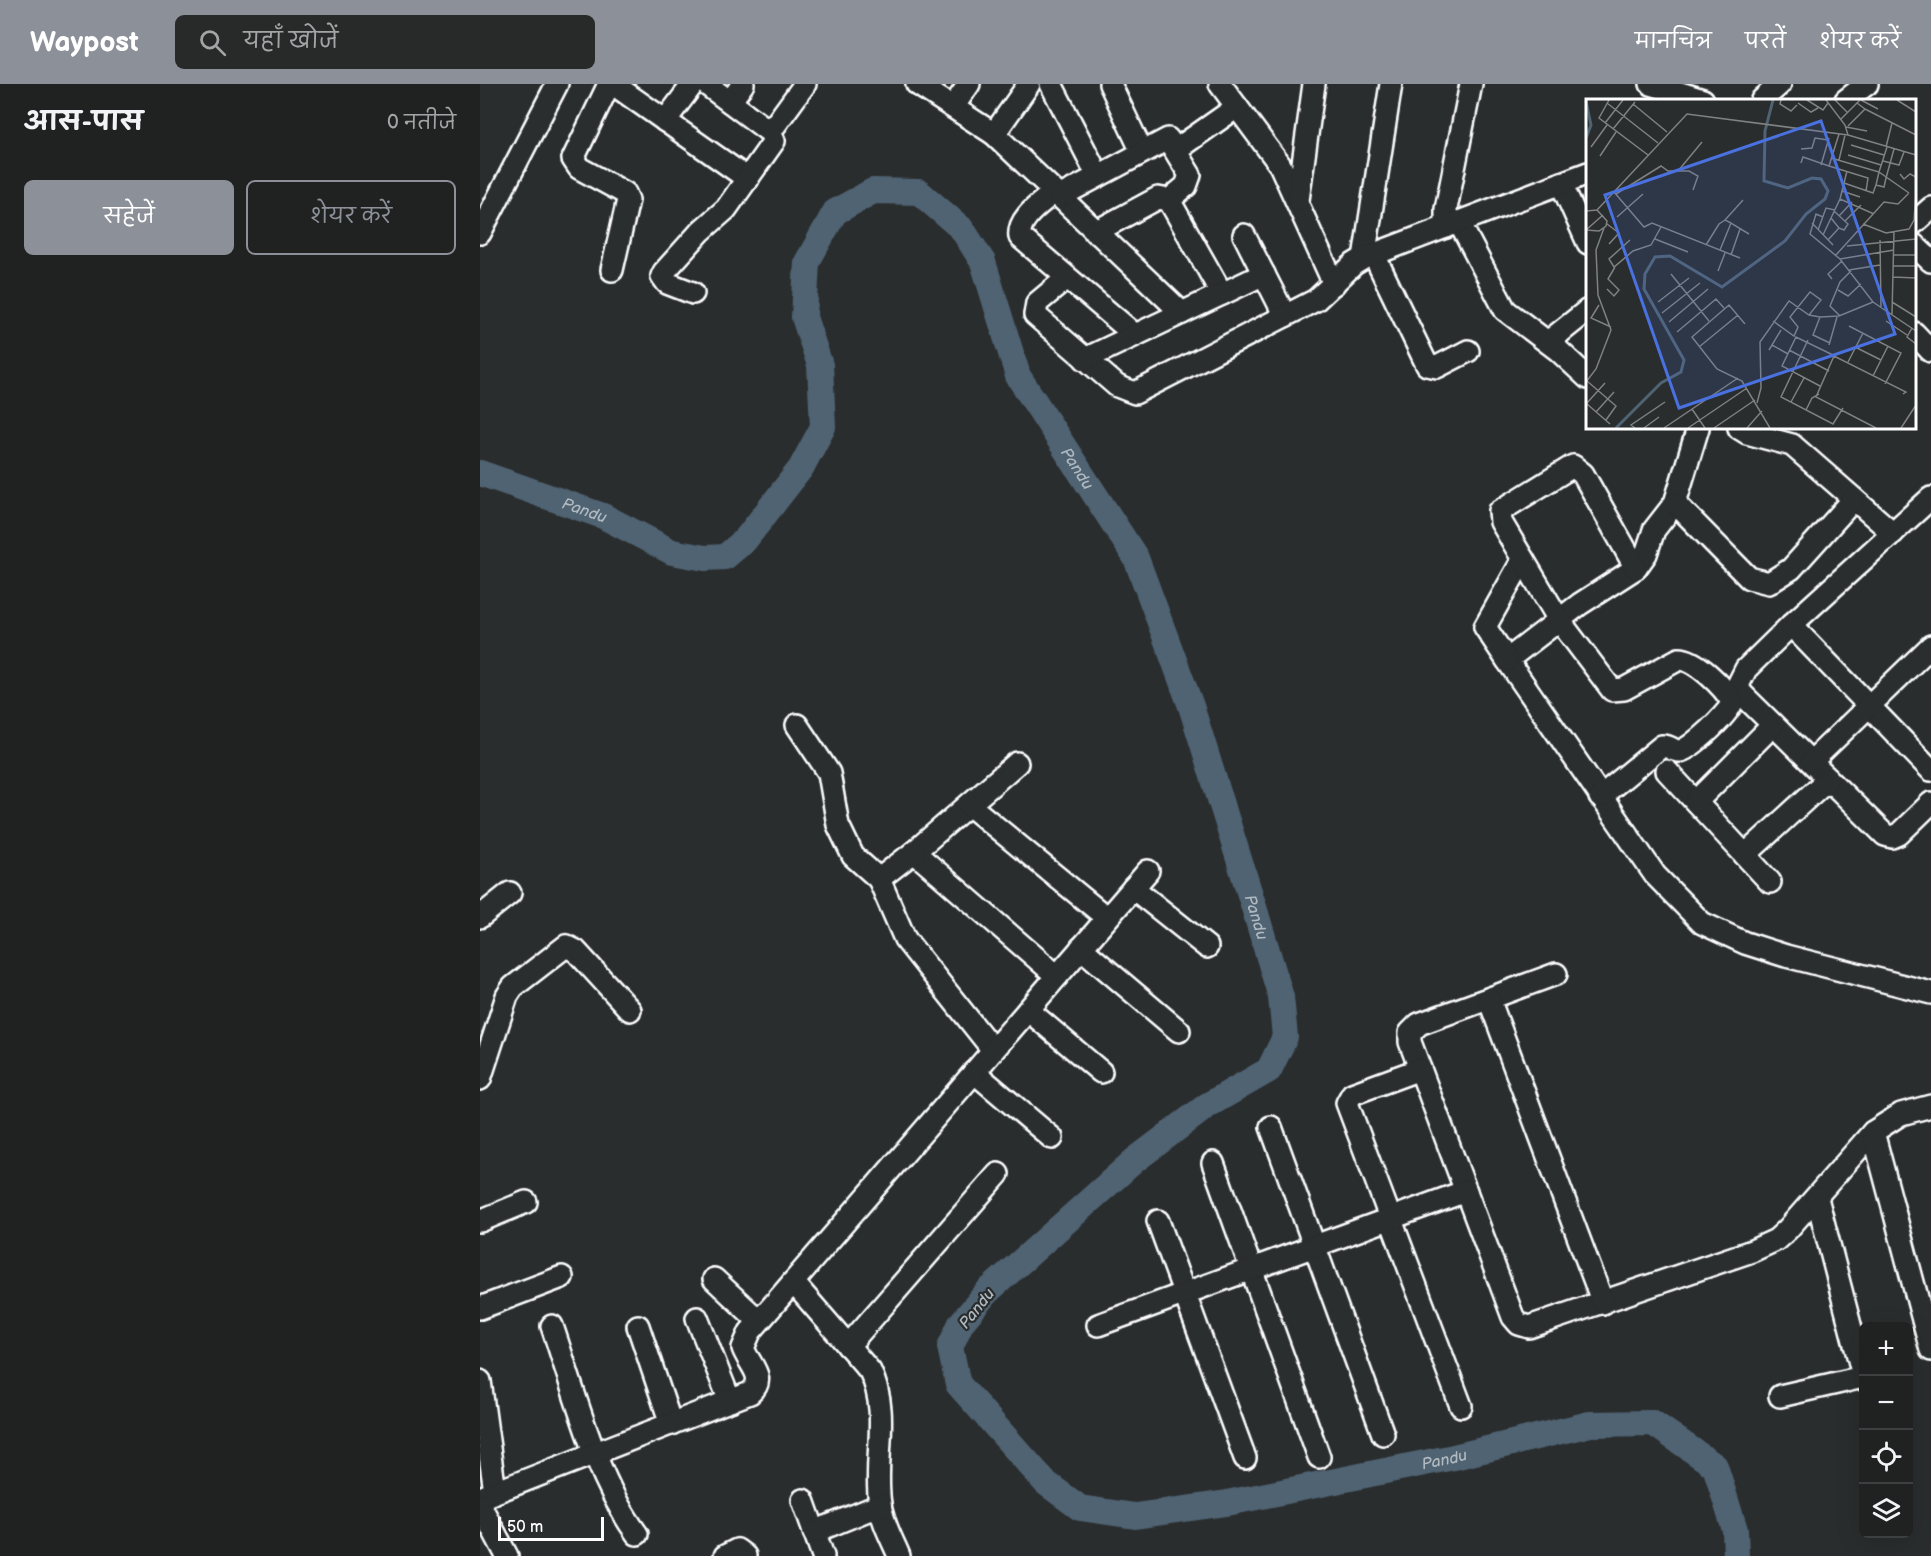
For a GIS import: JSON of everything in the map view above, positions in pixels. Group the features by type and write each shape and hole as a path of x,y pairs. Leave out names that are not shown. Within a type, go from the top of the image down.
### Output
{"street":[{"path":"480,233 557,84"},
{"path":"612,270 628,200 620,189 579,168 573,159 611,84 748,179"},
{"path":"665,121 693,84"},
{"path":"693,293 667,283 662,276 701,231 720,216 774,141 770,132 705,84"},
{"path":"730,102 742,84"},
{"path":"770,132 805,84"},
{"path":"917,84 993,134 1182,313"},
{"path":"953,107 969,84"},
{"path":"993,134 1029,84"},
{"path":"1051,84 1098,176"},
{"path":"1110,84 1142,152"},
{"path":"1220,84 1280,165 1298,200 1334,284"},
{"path":"1298,200 1314,84"},
{"path":"1391,84 1369,257 1426,365 1437,367 1468,351"},
{"path":"1471,84 1446,209 1499,303 1548,342 1586,377"},
{"path":"1651,84 1700,99"},
{"path":"1763,99 1780,84"},
{"path":"1847,99 1867,84"},
{"path":"1176,149 1237,107"},
{"path":"1095,232 1158,198 1169,200 1186,186 1190,175 1168,139 1098,176 1057,194 1023,220 1019,228 1020,237 1135,335"},
{"path":"1066,278 1037,303 1035,315 1117,386 1135,393 1316,300 1354,264 1586,173"},
{"path":"1561,183 1586,241"},
{"path":"1169,200 1222,294"},
{"path":"1916,221 1931,208"},
{"path":"1244,235 1285,316"},
{"path":"1916,247 1931,261"},
{"path":"1085,359 1264,274"},
{"path":"1548,342 1586,311"},
{"path":"1916,335 1931,351"},
{"path":"1507,660 1559,620 1636,568 1646,554 1654,530 1675,503 1698,429"},
{"path":"1741,429 1747,433 1792,445 1893,533"},
{"path":"1600,797 1662,746 1676,751 1686,748 1730,712 1732,702 1696,663 1686,659 1679,659 1624,689 1612,690 1559,620 1501,522 1500,511 1573,466 1583,474 1636,568"},
{"path":"1931,498 1791,625 1740,678 1742,693 1877,829 1892,837 1931,803"},
{"path":"1675,503 1749,578 1762,583 1776,580 1791,569 1854,499"},
{"path":"1522,559 1485,627 1655,875 1702,923 1745,943 1786,956 1931,993"},
{"path":"1791,625 1931,771"},
{"path":"1812,761 1931,646"},
{"path":"797,725 829,773 838,825 853,856 879,879 905,939 993,1050"},
{"path":"1696,802 1773,725"},
{"path":"879,879 914,852 1017,763"},
{"path":"1667,771 1770,882"},
{"path":"1745,855 1828,779"},
{"path":"969,805 1107,918"},
{"path":"914,852 1057,976"},
{"path":"485,1498 730,1401 757,1387 756,1371 743,1348 744,1340 1148,871"},
{"path":"1133,888 1207,947"},
{"path":"480,917 510,893"},
{"path":"481,1068 503,1006 513,987 566,946 576,951 630,1010"},
{"path":"1081,948 1179,1031"},
{"path":"1556,975 1413,1027 1410,1033 1410,1042 1420,1069 1513,1317 1519,1324 1529,1327 1538,1326 1765,1246 1776,1240 1817,1198 1873,1132 1901,1114 1931,1106"},
{"path":"1489,999 1602,1302"},
{"path":"1028,1010 1101,1072"},
{"path":"1420,1069 1352,1094 1347,1103 1461,1406"},
{"path":"974,1072 1052,1138"},
{"path":"1271,1126 1383,1434"},
{"path":"1873,1132 1931,1350"},
{"path":"1213,1163 1319,1457"},
{"path":"848,1346 998,1174"},
{"path":"1098,1325 1466,1191"},
{"path":"1817,1198 1862,1376"},
{"path":"480,1221 526,1202"},
{"path":"1158,1221 1245,1458"},
{"path":"480,1308 562,1277"},
{"path":"714,1279 759,1321"},
{"path":"793,1282 870,1371 880,1397 880,1505 899,1556"},
{"path":"697,1318 730,1401"},
{"path":"552,1326 596,1453 624,1516 637,1534"},
{"path":"638,1326 671,1424"},
{"path":"1780,1396 1859,1379"},
{"path":"480,1381 485,1498 507,1556"},
{"path":"803,1500 823,1556"},
{"path":"814,1532 880,1505"},
{"path":"725,1556 737,1550 745,1556"}],"waterway":[{"name":"Pandu","path":"480,473 603,516 672,552 705,558 725,557 745,540 801,468 823,427 820,365 804,317 807,262 835,212 873,191 919,192 962,229 983,262 1018,376 1136,558 1191,706 1253,904 1281,997 1285,1037 1269,1070 1208,1105 1135,1160 987,1292 961,1323 950,1347 958,1384 1046,1483 1080,1508 1135,1516 1227,1503 1454,1457 1590,1424 1653,1423 1715,1466 1735,1530 1736,1556"}]}
